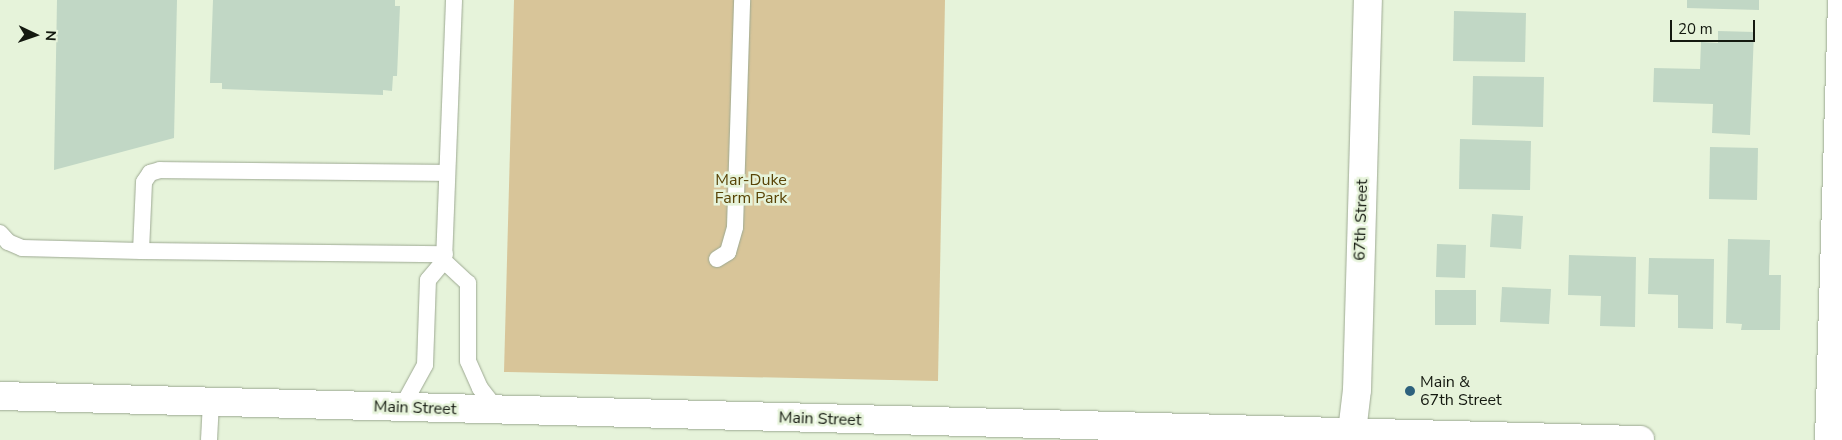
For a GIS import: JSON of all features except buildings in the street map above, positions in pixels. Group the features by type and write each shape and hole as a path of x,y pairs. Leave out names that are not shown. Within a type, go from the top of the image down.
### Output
{"main road":[{"name":"67th Street","path":"1351,436 1357,390 1368,0"},
{"path":"1830,440 1842,0"},
{"name":"Main Street","path":"0,396 1351,436 1640,440"}],"lane":[{"path":"402,407 425,366 428,280 445,257 446,173 454,0"},
{"path":"717,259 728,252 736,227 742,0"},
{"path":"141,251 144,182 150,173 160,170 446,173"},
{"path":"0,233 8,242 22,248 445,257 468,283 468,361 480,388 497,410"},
{"path":"209,440 211,402"}],"green space":[{"name":"Mar-Duke Farm Park","path":"514,0 945,0 938,381 504,372"}],"place":[{"name":"Main & 67th Street","path":"1410,391"}]}
